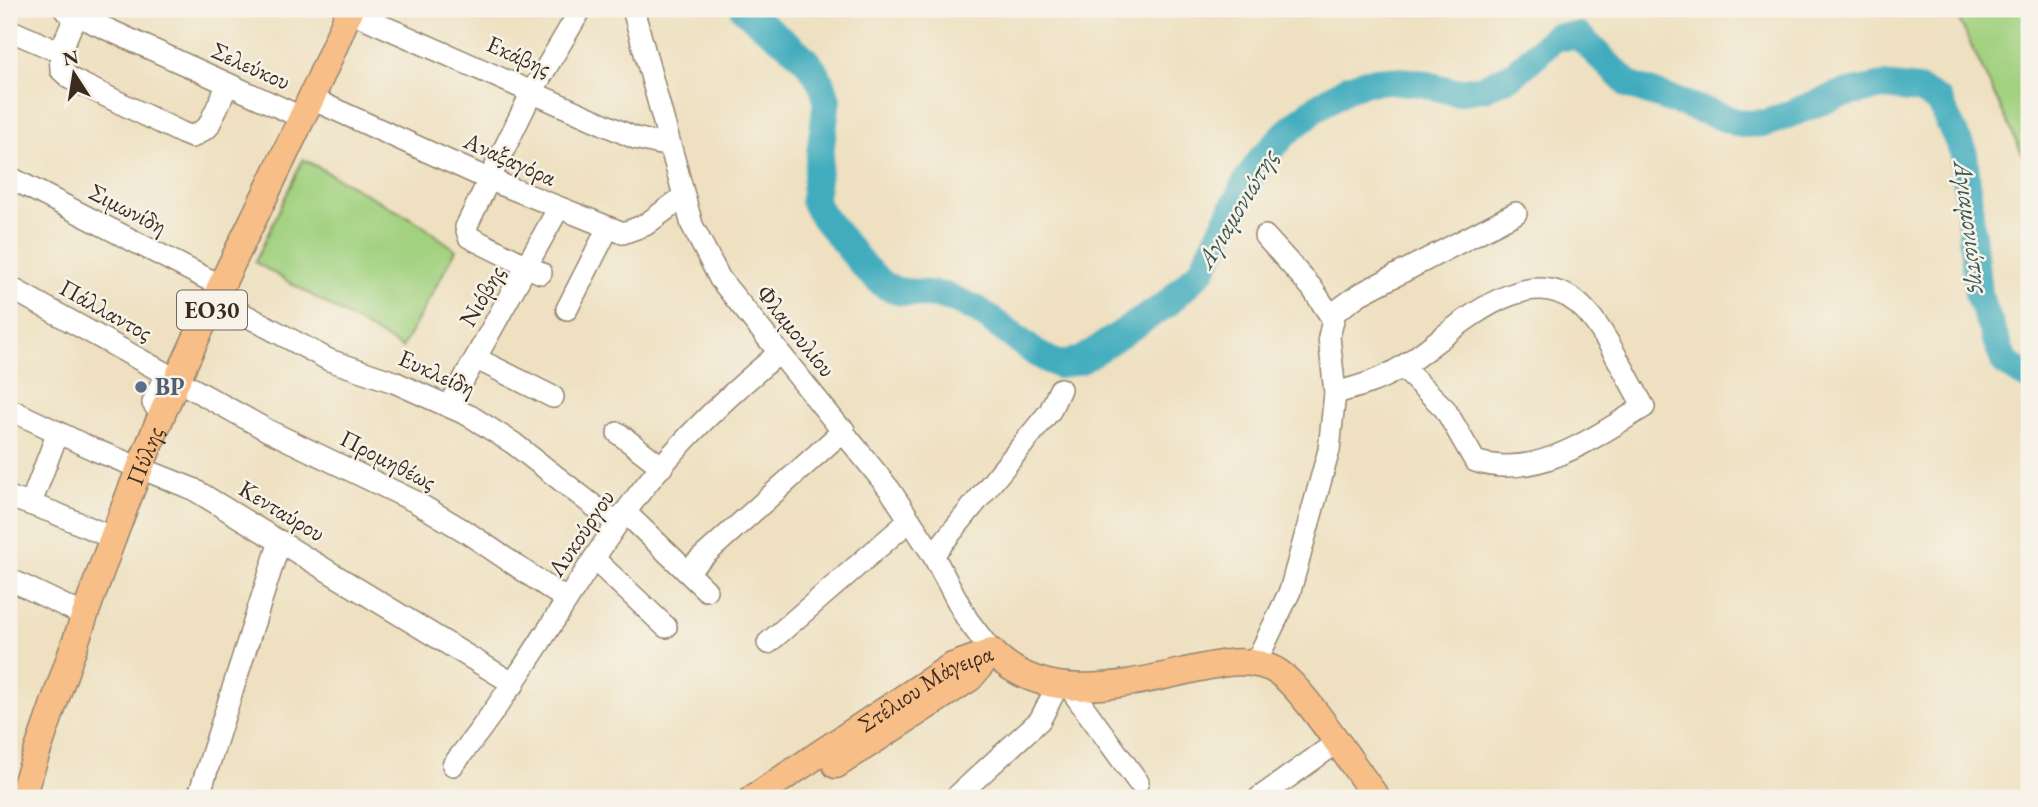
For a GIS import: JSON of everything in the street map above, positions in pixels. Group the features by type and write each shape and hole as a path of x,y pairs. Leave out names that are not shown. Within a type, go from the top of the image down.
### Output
{"main road":[{"name":"Πύλης","path":"21,798 162,416 308,108 350,10"},
{"path":"992,652 1020,674 1063,687 1119,683 1226,664 1255,664 1284,677 1377,798"},
{"name":"Στέλιου Μάγειρα","path":"753,798 950,667 992,652"},
{"name":"Στέλιου Μάγειρα","path":"785,798 970,678 992,652"}],"street":[{"path":"535,270 469,237 466,232 488,179 533,90 581,9"},
{"name":"Φλαμουλίου","path":"633,9 683,197 698,240 720,279 844,430 911,520 967,619 992,652"},
{"name":"Εκάβης","path":"350,10 635,138 669,146"},
{"path":"69,12 60,52 61,70 71,79 192,137 208,127 228,84"},
{"name":"Σελεύκου","path":"69,12 228,84 308,108"},
{"path":"9,30 60,52"},
{"name":"Αναξαγόρα","path":"308,108 623,233 633,232 683,197"},
{"name":"Σιμωνίδη","path":"9,177 220,293"},
{"name":"Νιόβης","path":"449,407 535,270 558,209"},
{"path":"1255,664 1296,576 1329,450 1335,393 1329,337 1332,318 1340,306 1516,213"},
{"path":"567,309 608,228"},
{"path":"1265,236 1312,288 1332,318"},
{"name":"Πάλλαντος","path":"9,287 176,383"},
{"path":"1335,393 1377,382 1402,367 1462,321 1500,299 1530,288 1563,292 1586,311 1644,407 1568,452 1517,467 1495,468 1475,461 1445,409 1402,367"},
{"name":"Ευκλείδη","path":"220,293 328,360 375,374 487,425 621,518 687,571 706,590"},
{"name":"Λυκούργου","path":"453,765 514,684 621,518 662,467 747,380 779,354"},
{"path":"477,359 553,397"},
{"name":"Προμηθέως","path":"176,383 414,501 479,540 567,600"},
{"path":"933,555 1050,411 1059,389"},
{"name":"Κενταύρου","path":"9,409 193,489 514,684"},
{"path":"687,571 844,430"},
{"path":"32,503 58,432"},
{"path":"618,433 662,467"},
{"path":"9,497 32,503 115,539"},
{"path":"768,643 911,520"},
{"path":"198,798 280,541"},
{"path":"594,559 666,627"},
{"path":"9,579 86,616"},
{"path":"955,798 974,790 1040,720 1063,687 1138,782"},
{"path":"1259,798 1336,743"},
{"path":"9,795 15,798"}],"green space":[{"path":"1954,9 2029,9 2027,164"},
{"path":"303,159 419,223 456,250 402,348 255,262"}],"waterway":[{"name":"Αγιαμονιώτης","path":"744,9 804,58 821,83 827,100 814,200 821,214 866,269 884,285 897,291 945,296 978,310 1037,354 1059,365 1081,360 1167,304 1202,270 1245,184 1262,158 1316,108 1348,88 1366,82 1388,80 1420,83 1456,92 1484,88 1514,74 1555,37 1579,36 1629,85 1742,124 1767,123 1838,95 1883,86 1919,90 1939,101 1964,154 1978,294 2005,363 2029,378"}],"place":[{"name":"BP","path":"141,387"}]}
